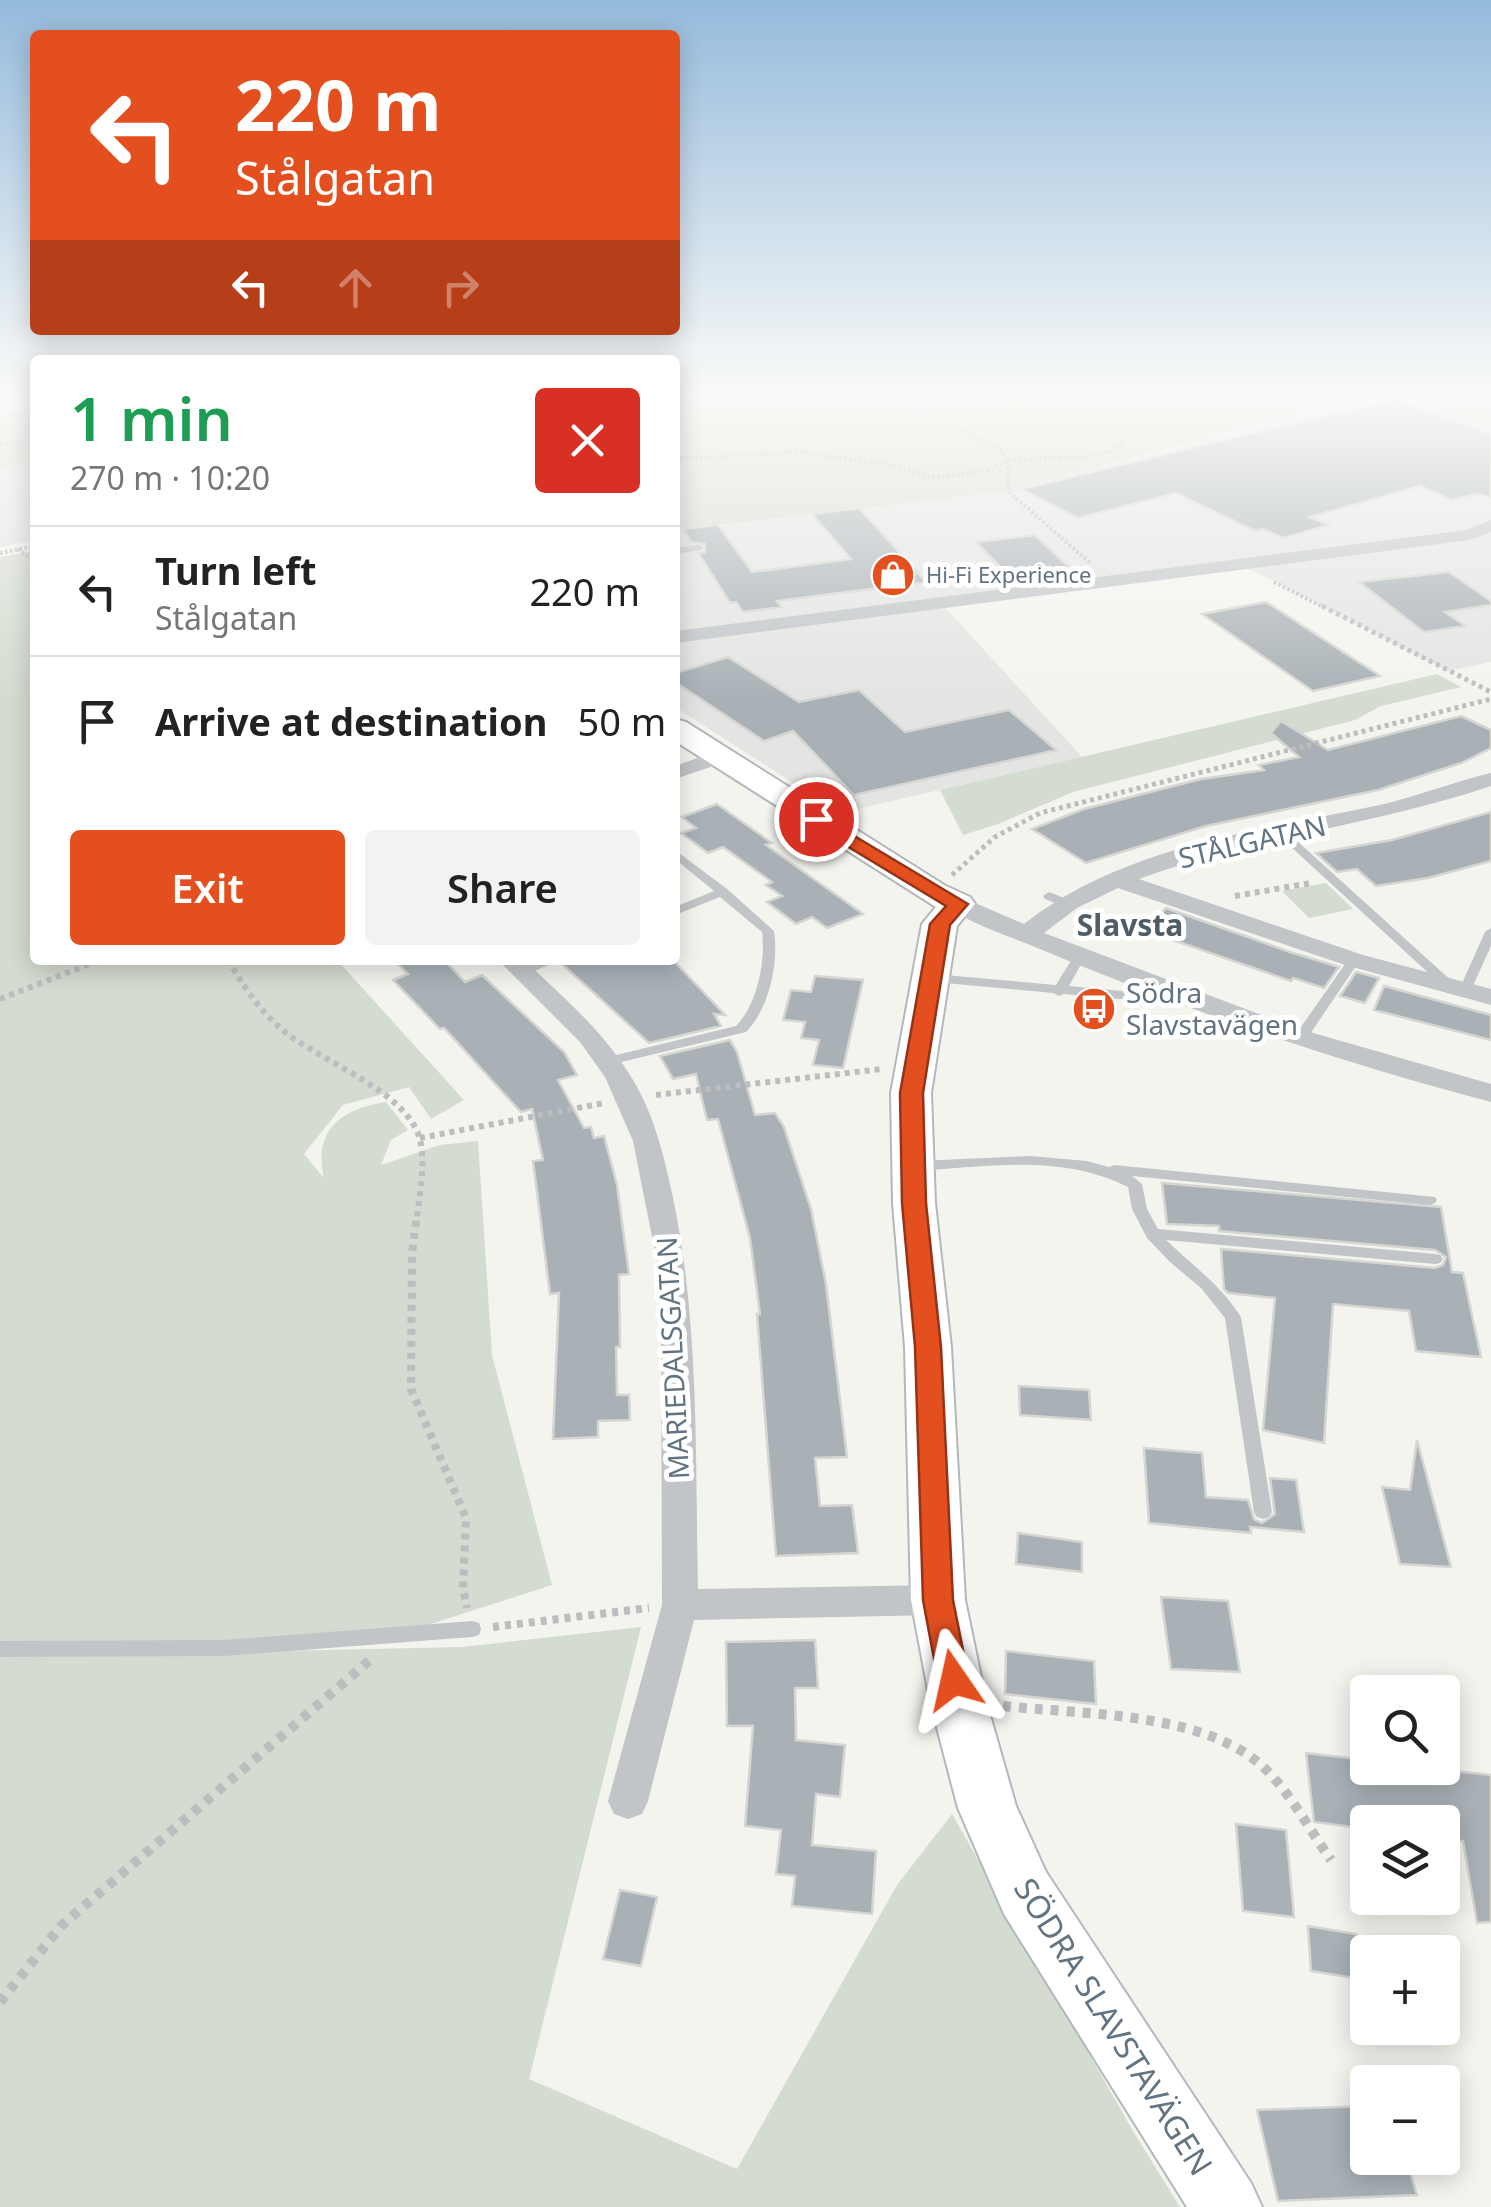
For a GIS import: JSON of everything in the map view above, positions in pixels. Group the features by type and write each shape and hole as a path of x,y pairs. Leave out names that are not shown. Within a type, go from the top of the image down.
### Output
{"street":[{"path":"680,633 1470,535 1491,525"},
{"path":"680,731 945,898 1026,935 1187,1000 1300,1040 1491,1093"},
{"path":"680,770 717,757"},
{"name":"STÅLGATAN","path":"1026,935 1058,900 1164,862 1282,832 1400,809 1491,778"},
{"path":"1119,880 1354,960 1491,998"},
{"name":"SÖDRA SLAVSTAVÄGEN","path":"945,898 928,978 911,1093 914,1203 928,1347 938,1600 958,1701 987,1808 1024,1894 1228,2207"},
{"name":"MARIEDALSGATAN","path":"516,966 589,1036 608,1061 647,1140 671,1257 678,1336 680,1604 628,1801"},
{"path":"680,1604 938,1600"}],"lane":[{"path":"680,550 699,548"},
{"path":"1282,832 1458,989 1491,932"},
{"path":"608,1061 749,1024 772,944 766,926 680,857"},
{"path":"680,909 723,892"},
{"path":"1059,992 1079,957"},
{"path":"1300,1040 1354,960"},
{"path":"928,978 1187,1000"},
{"path":"914,1166 1060,1162 1430,1200"},
{"path":"1103,1169 1134,1184 1137,1212 1164,1252 1226,1304 1234,1316 1262,1512"},
{"path":"1152,1234 1435,1259"},
{"path":"0,1649 224,1648 472,1629"}],"path":[{"path":"1013,496 1110,581"},
{"path":"0,553 30,547"},
{"path":"18,549 30,558"},
{"path":"1240,564 1491,696"},
{"path":"945,898 996,837 1040,812 1491,696"},
{"path":"1217,913 1223,901 1246,892 1332,879"},
{"path":"0,999 87,965"},
{"path":"231,965 244,987 280,1028 393,1100 420,1138 421,1186 412,1253 411,1390 432,1429 466,1518 463,1588 472,1629 680,1604"},
{"path":"0,2002 61,1926 400,1634"},
{"path":"958,1701 1211,1732 1242,1748 1272,1774 1331,1860"}],"shaded area":[{"path":"0,496 30,496 30,541 0,547"},
{"path":"680,496 965,496 680,529"},
{"path":"965,496 1491,496 1491,662 1448,671 1240,564 942,604 1082,757 840,813 680,710 680,529"},
{"path":"30,552 30,965 342,965 464,1100 431,1119 409,1087 343,1105 304,1154 324,1178 323,1147 334,1125 355,1110 386,1102 408,1130 391,1140 381,1165 440,1145 478,1141 492,1355 552,1585 400,1634 0,1649 0,557"},
{"path":"1437,674 1461,687 1381,706 1355,720 1073,792 963,835 940,790"},
{"path":"1326,883 1353,909 1309,918 1282,891"},
{"path":"641,1627 529,2079 737,2169 897,1885 952,1814 1180,2207 0,2207 0,1657 462,1647"}],"building":[{"path":"1036,496 1164,496 1078,518"},
{"path":"1182,496 1385,496 1310,517 1329,525 1283,538 1263,529 1255,531"},
{"path":"859,508 926,582 777,601 781,607 743,612 736,602 730,603 699,554 705,552 705,544 691,542 683,529 718,525 752,572 851,559 812,514"},
{"path":"1035,535 1072,570 1011,578 976,542"},
{"path":"1449,572 1491,601 1491,605 1445,612 1465,626 1424,632 1359,582"},
{"path":"1266,602 1380,676 1313,691 1202,614"},
{"path":"728,657 799,702 859,690 905,732 1009,710 1056,750 854,795 793,731 764,741 680,685 680,671"},
{"path":"1461,716 1491,730 1491,748 1461,763 1378,790 1206,826 1086,863 1032,829 1084,809 1201,779 1264,770 1259,765 1299,757 1271,733 1281,721 1328,750"},
{"path":"717,804 772,843 766,845 863,914 827,928 812,917 796,924 767,902 782,896 766,885 772,882 723,847 708,853 681,833 696,828 682,817"},
{"path":"1491,812 1491,861 1428,878 1376,886 1357,869 1337,872 1316,853 1392,840"},
{"path":"1166,908 1339,967 1324,988 1293,978 1291,981 1144,930"},
{"path":"399,965 449,965 465,982 482,975 564,1052 577,1075 558,1080 584,1128 591,1127 594,1138 604,1136 617,1185 629,1274 619,1275 620,1347 616,1347 617,1395 629,1395 630,1420 598,1421 598,1437 553,1439 559,1293 550,1294 533,1161 543,1160 532,1109 521,1112 444,1028 440,1029 393,980 408,974"},
{"path":"563,965 678,965 725,1015 714,1014 721,1026 649,1043"},
{"path":"1356,972 1379,978 1365,1003 1340,996"},
{"path":"815,976 863,980 843,1068 813,1065 819,1040 801,1038 805,1022 783,1020 791,990 811,992"},
{"path":"1384,986 1491,1015 1491,1040 1374,1010"},
{"path":"730,1040 755,1115 775,1113 784,1127 811,1209 826,1284 847,1457 815,1458 820,1506 852,1505 858,1553 776,1556 760,1314 750,1238 718,1119 707,1120 696,1074 673,1079 660,1056"},
{"path":"1162,1183 1441,1207 1452,1272 1463,1273 1481,1357 1416,1351 1409,1311 1333,1304 1324,1443 1263,1430 1275,1298 1228,1293 1224,1289 1221,1249 1435,1268 1443,1265 1446,1257 1435,1250 1219,1231 1219,1226 1167,1224"},
{"path":"1019,1386 1089,1390 1091,1420 1020,1415"},
{"path":"1417,1440 1451,1567 1400,1564 1382,1487 1410,1490"},
{"path":"1144,1448 1202,1453 1206,1497 1248,1500 1254,1519 1262,1523 1275,1514 1270,1478 1296,1480 1304,1532 1250,1527 1251,1533 1149,1523"},
{"path":"1018,1533 1082,1542 1082,1572 1016,1564"},
{"path":"1161,1597 1228,1601 1240,1672 1171,1669"},
{"path":"815,1640 818,1688 795,1688 796,1740 845,1745 840,1797 816,1794 812,1845 876,1851 872,1914 792,1906 795,1876 776,1874 781,1830 745,1826 753,1726 727,1726 726,1642"},
{"path":"1006,1651 1094,1661 1096,1704 1005,1694"},
{"path":"1306,1753 1350,1758 1350,1785 1460,1785 1460,1772 1491,1775 1491,1922 1477,1923 1460,1841 1460,1805 1350,1805 1350,1827 1314,1822"},
{"path":"1236,1824 1286,1830 1294,1917 1243,1911"},
{"path":"620,1890 657,1897 641,1966 603,1959"},
{"path":"1308,1926 1356,1934 1350,1935 1350,1977 1311,1971"},
{"path":"1350,2107 1350,2175 1411,2175 1417,2195 1278,2201 1257,2110"}],"place":[{"name":"Hi-Fi Experience","path":"893,575"},
{"name":"Södra Slavstavägen","path":"1094,1009"}],"district":[{"name":"Slavsta","path":"1130,926"}],"route":[{"path":"816,819 932,892 958,904 940,924 911,1093 914,1203 928,1347 938,1600 954,1680"}]}
